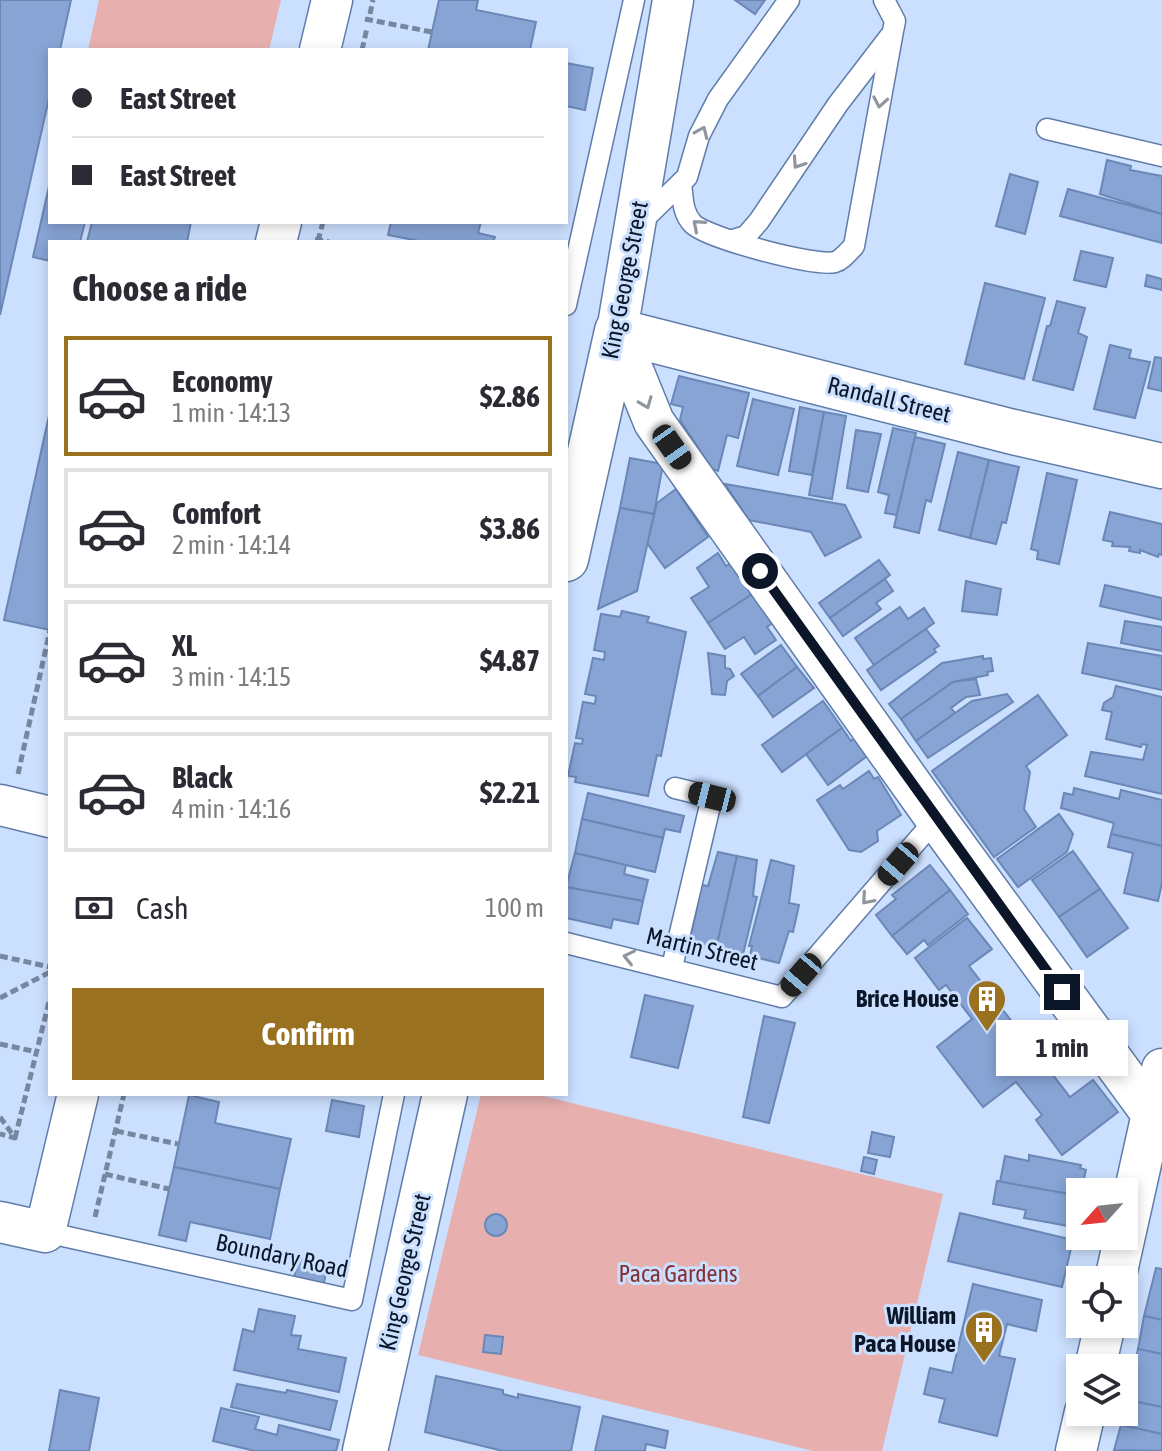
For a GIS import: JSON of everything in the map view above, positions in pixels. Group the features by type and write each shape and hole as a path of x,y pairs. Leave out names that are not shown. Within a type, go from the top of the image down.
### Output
{"street":[{"name":"King George Street","path":"568,550 617,331 673,0"},
{"path":"320,48 331,4"},
{"path":"617,331 654,422 936,819 1157,1122"},
{"name":"Randall Street","path":"617,331 1009,431 1162,466"},
{"path":"9,790 48,816"},
{"path":"1119,1266 1157,1122 1162,1069"},
{"name":"King George Street","path":"365,1451 445,1096"},
{"path":"0,1222 45,1232 75,1108"},
{"path":"1076,1451 1082,1426"}],"lane":[{"path":"568,296 634,0"},
{"path":"633,244 647,216 687,177 699,136 718,99 789,0"},
{"path":"681,183 684,210 693,223 708,234 820,263 838,261 854,246 895,21 884,0"},
{"path":"733,240 746,236 759,221 838,104 893,31"},
{"path":"1047,129 1162,156"},
{"path":"672,967 712,797 675,788"},
{"name":"Martin Street","path":"568,943 672,967 782,997 936,819"},
{"name":"Boundary Road","path":"45,1232 352,1300 394,1096"}],"path":[{"path":"331,4 369,20 432,32"},
{"path":"9,790 48,638"},
{"path":"0,956 48,969"},
{"path":"0,998 48,971"},
{"path":"15,1138 48,1006"},
{"path":"0,1044 37,1052"},
{"path":"90,1241 124,1096"},
{"path":"75,1108 115,1131 178,1144"},
{"path":"0,1117 15,1138"},
{"path":"0,1134 15,1138"},
{"path":"61,1164 169,1189"}],"green space":[{"path":"99,0 281,0 269,48 88,48"},
{"name":"Paca Gardens","path":"481,1096 543,1096 943,1194 882,1451 813,1451 418,1355"}],"building":[{"path":"0,0 71,0 60,48 48,48 48,103 0,315"},
{"path":"439,0 478,0 476,10 536,22 530,48 428,48"},
{"path":"735,0 765,0 755,14"},
{"path":"568,63 593,68 585,110 568,106"},
{"path":"1107,160 1131,166 1130,170 1162,176 1162,214 1100,194"},
{"path":"1010,174 1038,182 1025,234 996,226"},
{"path":"1068,189 1162,214 1162,243 1060,216"},
{"path":"48,191 48,224 84,224 80,240 48,240 48,261 33,257"},
{"path":"92,224 191,224 187,240 88,240"},
{"path":"391,224 480,224 478,233 495,237 494,240 414,240 388,235"},
{"path":"1081,251 1113,258 1106,287 1074,280"},
{"path":"1147,275 1162,279 1162,290 1145,286"},
{"path":"985,283 1045,298 1024,379 965,364"},
{"path":"1057,301 1085,308 1078,333 1087,337 1073,390 1033,380"},
{"path":"1110,345 1131,350 1129,358 1150,362 1135,418 1094,409"},
{"path":"1155,357 1162,358 1162,391 1148,388"},
{"path":"679,376 749,393 738,438 727,435 718,471 712,469 680,420 683,407 671,404"},
{"path":"753,399 794,409 778,475 737,466"},
{"path":"800,407 824,412 812,475 789,471"},
{"path":"824,412 846,416 832,499 809,495"},
{"path":"48,420 48,630 4,620"},
{"path":"893,428 916,433 897,515 885,513 889,495 878,492"},
{"path":"856,430 881,434 868,492 847,488"},
{"path":"915,437 945,444 931,502 926,500 919,533 894,527"},
{"path":"958,452 989,460 970,538 939,530"},
{"path":"630,458 663,464 654,514 620,508"},
{"path":"989,460 1019,467 1006,523 1002,522 996,544 970,538"},
{"path":"1047,473 1077,480 1059,564 1037,559 1038,551 1031,549"},
{"path":"725,484 845,505 861,537 825,556 811,532 749,520"},
{"path":"676,489 708,537 665,568 647,543 657,503"},
{"path":"620,508 654,514 637,591 598,609"},
{"path":"1110,512 1162,524 1162,555 1158,557 1140,550 1140,553 1129,551 1130,547 1112,546 1113,542 1103,540"},
{"path":"718,553 726,566 734,561 754,593 708,623 691,598 709,587 697,568"},
{"path":"879,560 890,575 830,618 819,603"},
{"path":"885,579 893,591 876,603 881,609 843,636 830,618"},
{"path":"966,581 1001,589 997,615 962,611"},
{"path":"1105,585 1162,598 1162,620 1100,606"},
{"path":"754,593 774,622 767,627 776,640 755,654 744,637 725,649 708,623"},
{"path":"900,607 908,619 924,608 934,623 874,665 855,638"},
{"path":"622,611 649,617 647,622 686,632 661,756 657,755 648,796 575,782 576,777 568,776 575,743 582,744 583,739 576,738 583,702 595,704 596,696 585,694 593,658 604,660 605,652 594,650 601,614 620,617"},
{"path":"1125,621 1162,627 1162,651 1121,643"},
{"path":"926,629 939,646 934,649 936,652 881,690 867,670"},
{"path":"1088,643 1162,656 1162,690 1082,673"},
{"path":"781,645 797,667 758,696 741,674"},
{"path":"708,653 725,656 725,668 730,669 734,676 727,681 725,695 712,694"},
{"path":"983,656 983,659 991,658 993,671 987,672 988,675 953,682 901,719 889,704 942,663"},
{"path":"797,667 814,688 773,717 758,696"},
{"path":"976,679 980,695 966,697 951,708 955,713 916,741 901,719 953,682"},
{"path":"1116,686 1162,697 1162,794 1085,776 1091,752 1143,760 1147,745 1142,744 1141,747 1106,739 1112,712 1102,710 1104,703 1113,697"},
{"path":"1007,694 1013,702 928,758 916,741 972,701"},
{"path":"1038,695 1067,735 1026,766 1030,772 1024,809 1036,827 994,857 932,771"},
{"path":"823,701 842,728 782,772 762,745"},
{"path":"842,728 851,741 857,736 870,754 828,785 806,754"},
{"path":"869,771 874,779 878,777 901,815 877,831 878,841 861,852 849,850 817,800 840,785 843,789"},
{"path":"1074,788 1119,799 1121,790 1162,800 1162,846 1111,834 1114,823 1061,808 1064,793 1073,795"},
{"path":"588,793 684,816 680,832 665,829 663,838 582,819"},
{"path":"1059,814 1073,834 1067,852 1018,887 997,859"},
{"path":"582,819 663,838 655,872 575,853"},
{"path":"1111,834 1162,846 1162,883 1158,901 1124,893 1133,853 1108,847"},
{"path":"1073,851 1100,889 1059,917 1032,880"},
{"path":"718,852 737,856 716,949 689,943 697,908 696,893 703,885 708,886"},
{"path":"575,853 626,865 624,874 648,880 643,901 568,887"},
{"path":"737,856 757,860 753,896 757,897 743,954 716,949"},
{"path":"771,860 794,866 789,903 799,905 793,932 789,931 779,963 750,956 752,946 749,946"},
{"path":"930,865 950,890 892,936 876,915 896,899 892,895"},
{"path":"568,887 643,901 638,924 613,919 611,928 568,918"},
{"path":"1100,889 1128,928 1087,957 1059,917"},
{"path":"950,890 968,914 928,945 924,940 907,954 892,936"},
{"name":"Brice House","path":"967,918 992,949 969,966 1070,1097 1093,1080 1118,1112 1062,1155 1036,1120 1042,1115 1016,1082 983,1107 937,1047 972,1019 946,985 939,990 915,958"},
{"path":"645,995 693,1006 678,1068 631,1057"},
{"path":"764,1016 795,1023 769,1123 743,1117"},
{"path":"189,1096 219,1102 215,1123 291,1139 280,1189 174,1167"},
{"path":"332,1100 364,1106 359,1137 326,1131"},
{"path":"872,1132 894,1137 890,1157 868,1153"},
{"path":"1029,1155 1081,1165 1080,1168 1086,1170 1084,1178 1066,1178 1066,1194 1000,1182 1005,1156 1029,1161"},
{"path":"864,1157 877,1160 874,1174 861,1171"},
{"path":"174,1167 280,1189 270,1239 190,1222 186,1241 159,1235"},
{"path":"997,1181 1066,1193 1066,1226 1024,1218 1026,1210 993,1204"},
{"path":"960,1213 1066,1238 1066,1250 1071,1250 1062,1287 948,1261"},
{"path":"496,1214 504,1217 507,1225 504,1233 496,1236 488,1233 485,1225 488,1217"},
{"path":"298,1258 328,1264 323,1287 294,1278"},
{"path":"1156,1268 1162,1269 1162,1320 1144,1316"},
{"name":"William Paca House","path":"973,1284 1042,1300 1036,1331 1007,1324 999,1356 1015,1359 997,1436 939,1422 945,1399 924,1394 930,1368 952,1373"},
{"path":"259,1309 295,1316 291,1335 301,1336 298,1349 346,1358 339,1392 234,1370 243,1329 254,1332"},
{"path":"1144,1316 1162,1320 1162,1354 1138,1349"},
{"path":"485,1335 503,1337 501,1354 483,1352"},
{"path":"1138,1349 1162,1354 1162,1407 1138,1402"},
{"path":"436,1376 503,1390 503,1394 518,1398 518,1394 580,1407 571,1451 503,1451 425,1432"},
{"path":"237,1384 286,1393 287,1390 337,1401 330,1430 231,1407"},
{"path":"60,1390 99,1398 89,1451 49,1451"},
{"path":"1138,1402 1162,1407 1162,1434 1126,1426 1138,1426"},
{"path":"221,1408 259,1417 255,1429 277,1435 279,1425 339,1440 336,1451 255,1451 213,1441"},
{"path":"603,1416 668,1431 665,1448 646,1444 645,1451 595,1451"},
{"path":"1121,1426 1162,1434 1162,1451 1114,1450"}],"place":[{"name":"Brice House","path":"987,1033"},
{"name":"William Paca House","path":"984,1364"}],"route":[{"path":"760,571 1062,992"}]}
